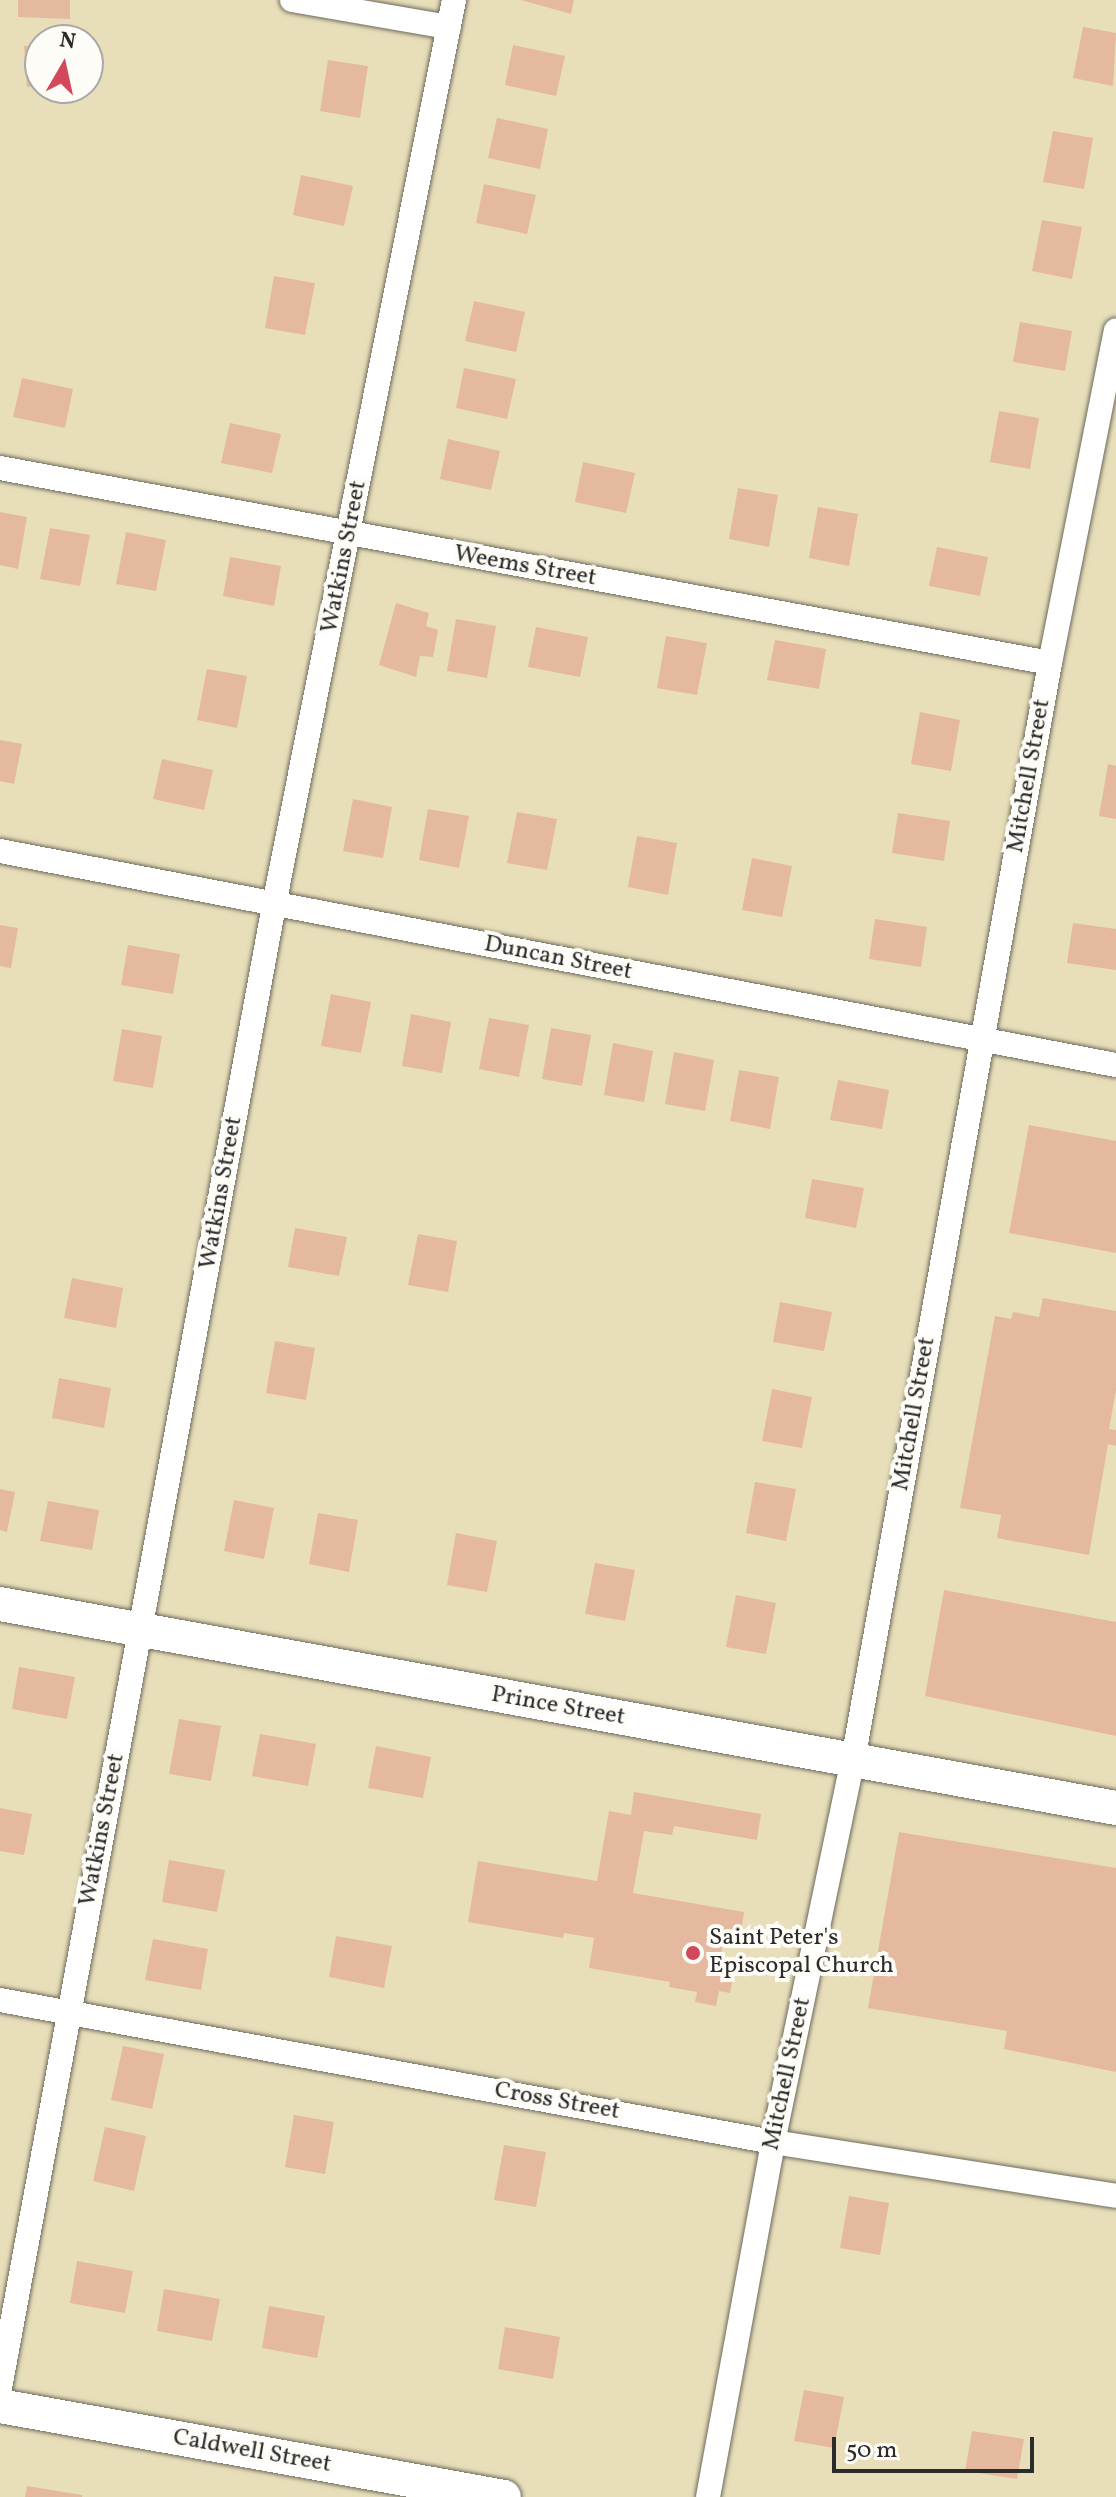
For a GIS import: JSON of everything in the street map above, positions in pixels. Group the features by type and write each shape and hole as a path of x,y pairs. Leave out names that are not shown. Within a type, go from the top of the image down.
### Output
{"street":[{"path":"292,0 449,27"},
{"name":"Watkins Street","path":"0,2388 66,2012 142,1632 274,905 454,0"},
{"name":"Mitchell Street","path":"708,2497 773,2142 853,1760 1050,663 1116,330"},
{"name":"Weems Street","path":"0,468 1050,663"},
{"name":"Duncan Street","path":"0,851 1116,1065"},
{"name":"Prince Street","path":"0,1604 1116,1808"},
{"name":"Cross Street","path":"0,2000 773,2142 1116,2196"},
{"name":"Caldwell Street","path":"0,2406 504,2497"}],"building":[{"path":"18,0 70,0 70,19 18,17"},
{"path":"521,0 574,0 571,14"},
{"path":"1083,27 1116,33 1113,86 1073,78"},
{"path":"513,45 565,56 556,96 505,85"},
{"path":"328,60 368,66 360,118 320,111"},
{"path":"497,118 548,129 540,169 488,158"},
{"path":"1053,131 1093,138 1084,189 1043,182"},
{"path":"301,175 353,186 344,226 293,215"},
{"path":"484,184 536,195 527,234 476,223"},
{"path":"1042,220 1082,227 1072,279 1032,271"},
{"path":"274,276 315,283 305,335 265,328"},
{"path":"474,301 525,312 516,352 465,341"},
{"path":"1020,322 1072,331 1065,371 1013,362"},
{"path":"464,368 516,379 507,419 456,408"},
{"path":"22,378 73,389 65,428 13,417"},
{"path":"999,411 1039,418 1030,469 990,462"},
{"path":"230,423 281,434 272,473 221,463"},
{"path":"448,439 500,451 491,490 440,479"},
{"path":"583,462 635,473 626,513 575,502"},
{"path":"738,488 778,495 769,547 729,539"},
{"path":"818,507 858,514 849,566 809,558"},
{"path":"0,512 27,517 18,569 0,565"},
{"path":"50,528 90,535 80,586 40,579"},
{"path":"126,532 166,540 156,591 116,584"},
{"path":"937,547 988,557 980,596 929,586"},
{"path":"230,557 281,566 274,606 223,596"},
{"path":"396,603 429,613 426,626 438,630 433,657 420,656 416,677 379,665"},
{"path":"456,619 496,626 487,678 447,671"},
{"path":"536,627 588,637 580,677 528,667"},
{"path":"666,636 707,643 697,695 657,688"},
{"path":"775,640 826,649 819,689 767,680"},
{"path":"207,669 247,676 237,728 197,720"},
{"path":"920,712 960,720 951,771 911,764"},
{"path":"0,740 22,744 14,784 0,781"},
{"path":"162,759 213,770 204,810 153,799"},
{"path":"1108,764 1116,766 1116,819 1099,816"},
{"path":"353,799 392,807 383,858 343,851"},
{"path":"428,809 469,816 459,868 419,860"},
{"path":"517,812 557,819 547,870 507,863"},
{"path":"898,813 950,821 944,861 892,853"},
{"path":"637,836 677,843 668,895 628,887"},
{"path":"752,858 792,866 782,917 742,910"},
{"path":"875,919 927,927 921,967 869,959"},
{"path":"1073,923 1116,929 1116,970 1067,963"},
{"path":"0,925 18,928 11,968 0,966"},
{"path":"128,945 180,954 173,994 121,985"},
{"path":"331,994 371,1002 361,1053 321,1046"},
{"path":"411,1014 451,1022 442,1073 402,1066"},
{"path":"489,1018 529,1025 519,1077 479,1069"},
{"path":"551,1028 591,1035 582,1086 542,1079"},
{"path":"122,1029 162,1036 153,1088 113,1081"},
{"path":"613,1043 653,1051 644,1102 604,1095"},
{"path":"674,1052 714,1060 705,1111 665,1104"},
{"path":"739,1070 779,1077 770,1129 730,1121"},
{"path":"838,1080 889,1090 882,1129 830,1120"},
{"path":"1029,1125 1116,1141 1116,1253 1009,1233"},
{"path":"812,1179 864,1188 856,1228 805,1218"},
{"path":"295,1228 347,1237 339,1276 288,1267"},
{"path":"418,1234 457,1241 448,1292 408,1285"},
{"path":"72,1278 123,1288 116,1328 64,1318"},
{"path":"1043,1298 1116,1311 1116,1390 1109,1429 1116,1430 1116,1446 1108,1444 1089,1555 997,1538 1001,1515 960,1508 995,1316 1011,1319 1013,1312 1039,1317"},
{"path":"780,1302 832,1312 824,1351 773,1342"},
{"path":"275,1341 315,1348 306,1400 266,1393"},
{"path":"59,1378 111,1388 104,1428 52,1418"},
{"path":"772,1389 812,1397 802,1448 762,1441"},
{"path":"755,1482 796,1489 786,1541 746,1533"},
{"path":"0,1489 15,1492 7,1532 0,1530"},
{"path":"234,1500 274,1508 264,1559 224,1551"},
{"path":"48,1501 99,1510 92,1550 40,1541"},
{"path":"318,1513 358,1520 349,1572 309,1564"},
{"path":"456,1533 497,1541 487,1592 447,1585"},
{"path":"595,1563 635,1570 625,1621 585,1614"},
{"path":"944,1590 1116,1622 1116,1736 925,1696"},
{"path":"736,1595 776,1603 766,1654 726,1647"},
{"path":"19,1667 75,1677 67,1719 12,1709"},
{"path":"179,1719 221,1726 211,1781 169,1774"},
{"path":"260,1734 316,1744 308,1786 252,1776"},
{"path":"376,1746 431,1757 423,1798 368,1788"},
{"path":"634,1792 761,1814 757,1840 674,1826 672,1835 644,1831 633,1893 744,1912 740,1939 724,1937 720,1960 736,1963 730,1993 719,1991 716,2006 695,2002 697,1992 669,1987 670,1982 589,1968 594,1938 564,1933 563,1938 468,1922 478,1861 597,1881 609,1811 631,1815"},
{"path":"0,1808 32,1814 24,1855 0,1851"},
{"path":"899,1832 1116,1868 1116,2072 1004,2049 1007,2031 868,2008"},
{"path":"169,1860 225,1870 217,1912 162,1902"},
{"path":"336,1936 392,1946 384,1988 329,1977"},
{"path":"153,1939 208,1949 201,1990 145,1980"},
{"path":"123,2046 164,2054 152,2109 111,2100"},
{"path":"294,2115 334,2122 325,2174 285,2167"},
{"path":"105,2127 146,2136 134,2191 93,2181"},
{"path":"504,2145 546,2152 536,2207 494,2200"},
{"path":"849,2196 889,2203 880,2255 840,2248"},
{"path":"77,2261 133,2271 125,2313 70,2303"},
{"path":"164,2289 220,2299 212,2341 157,2331"},
{"path":"269,2306 325,2316 317,2358 262,2348"},
{"path":"505,2327 560,2337 553,2379 498,2369"},
{"path":"804,2390 844,2397 834,2448 794,2441"},
{"path":"972,2431 1024,2439 1017,2479 965,2471"},
{"path":"27,2486 82,2495 82,2497 25,2497"}],"place":[{"name":"Saint Peter's Episcopal Church","path":"693,1953"}]}
